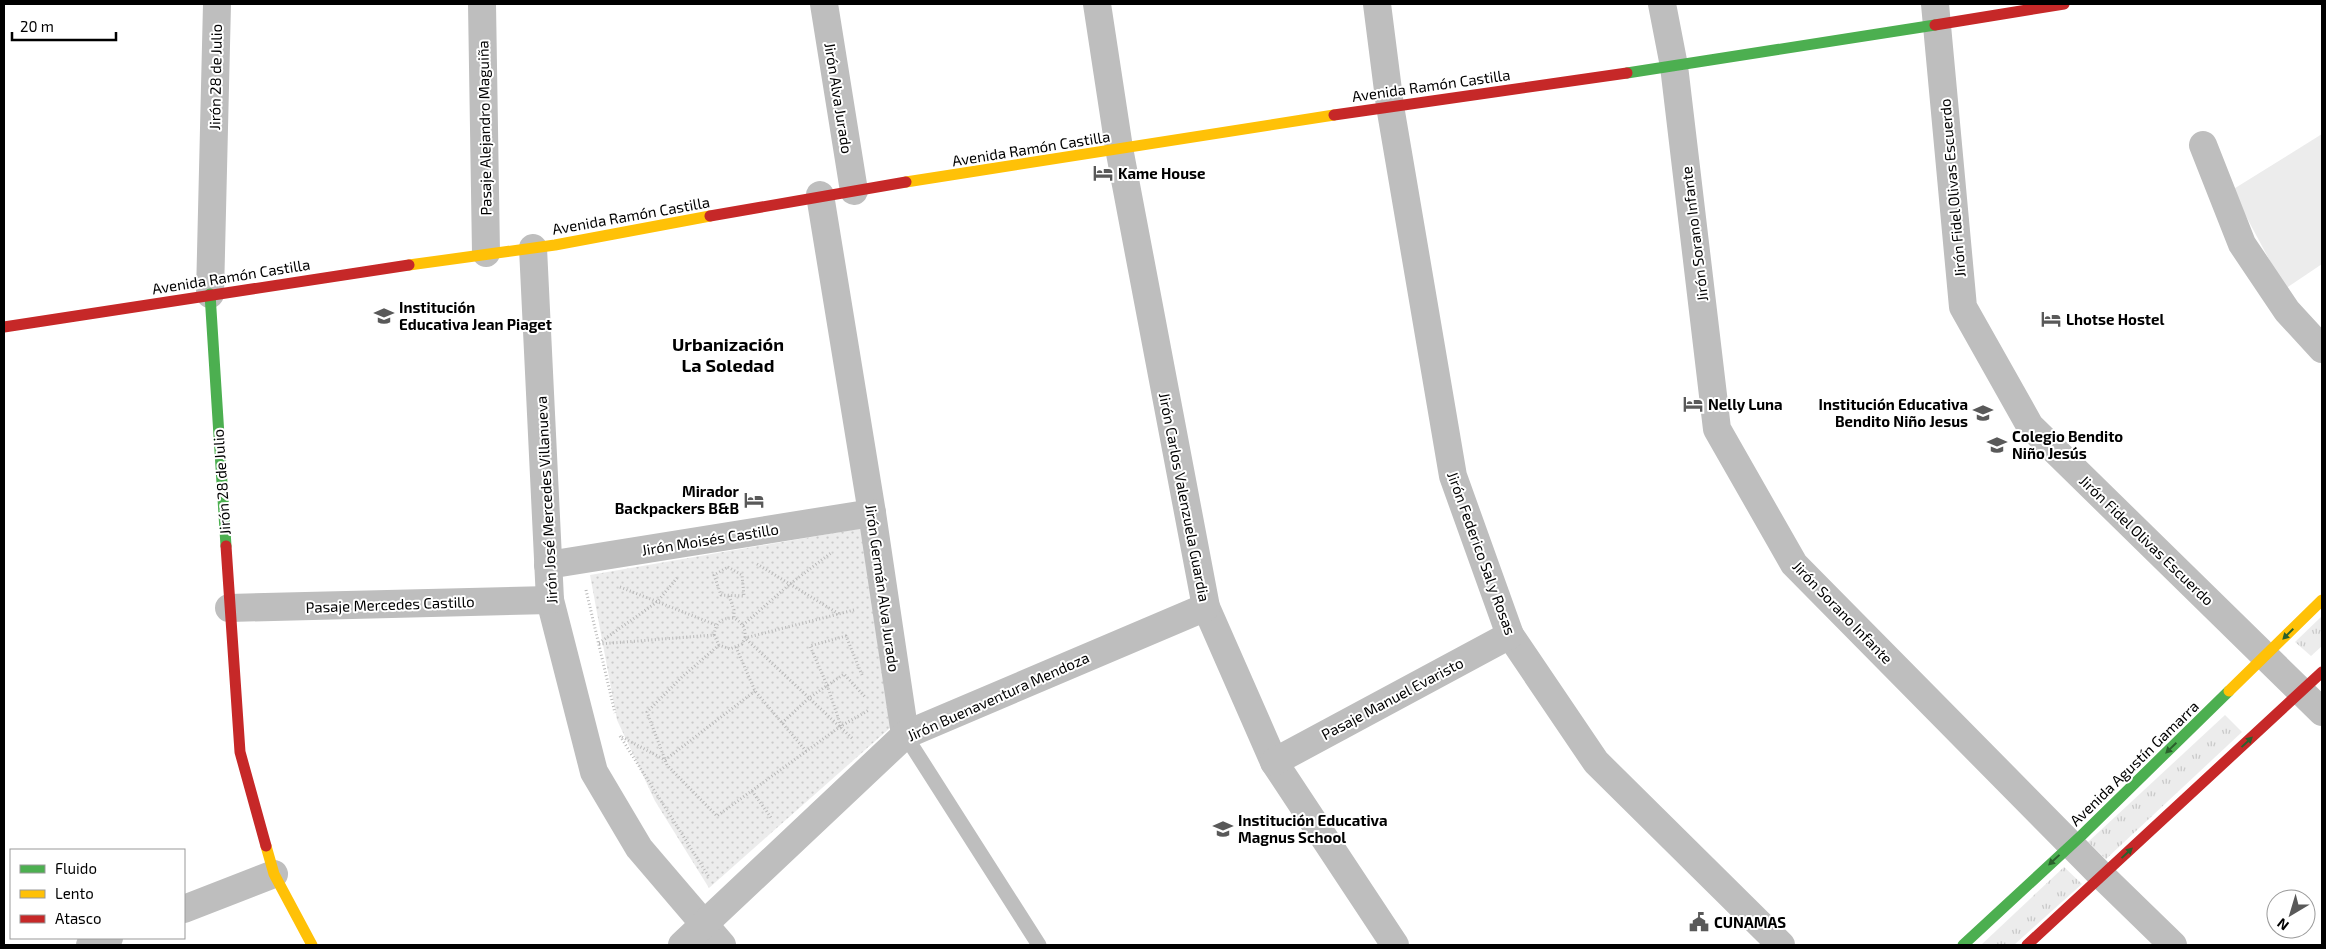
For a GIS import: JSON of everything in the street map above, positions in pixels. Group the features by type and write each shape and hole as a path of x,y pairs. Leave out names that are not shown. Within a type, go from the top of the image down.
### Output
{"street":[{"name":"Jirón 28 de Julio","path":"217,4 210,294 229,608 240,752 274,874 312,945"},
{"name":"Pasaje Alejandro Maguiña","path":"482,4 486,253"},
{"name":"Jirón Alva Jurado","path":"824,4 854,191"},
{"name":"Jirón Carlos Valenzuela Guardia","path":"1097,4 1119,148 1206,606 1274,762 1395,945"},
{"name":"Jirón Federico Sal y Rosas","path":"1377,4 1390,106 1453,476 1510,635 1596,762 1781,945"},
{"name":"Jirón Sorano Infante","path":"1662,4 1674,66 1717,429 1794,564 2071,845 2173,945"},
{"name":"Avenida Ramón Castilla","path":"4,326 486,253 533,248 820,195 1119,148 1390,106 1674,66 1937,13 2064,4"},
{"name":"Jirón Fidel Olivas Escuerdo","path":"1937,13 1963,307 2030,426 2322,712"},
{"path":"2203,145 2242,244 2287,311 2322,349"},
{"name":"Jirón Germán Alva Jurado","path":"820,195 872,513 905,735"},
{"name":"Jirón José Mercedes Villanueva","path":"533,248 550,600 594,772 638,848 703,926 722,945"},
{"name":"Jirón Moisés Castillo","path":"548,565 872,513"},
{"name":"Pasaje Mercedes Castillo","path":"229,608 550,600"},
{"name":"Avenida Agustín Gamarra","path":"1963,945 2071,845 2322,600"},
{"name":"Jirón Buenaventura Mendoza","path":"682,945 905,735 1206,606"},
{"name":"Pasaje Manuel Evaristo","path":"1274,762 1510,635"},
{"path":"2027,945 2322,672"},
{"path":"185,909 274,874"},
{"path":"90,945 106,939"}],"lane":[{"name":"Jirón Germán Alva Jurado","path":"905,735 1039,945"}],"path":[{"path":"743,625 790,584 834,550"},
{"path":"749,559 840,614"},
{"path":"728,568 742,575 744,596 729,596 721,595 714,575 728,568"},
{"path":"584,581 616,718"},
{"path":"616,586 716,625"},
{"path":"729,596 734,610 734,618"},
{"path":"599,644 657,602"},
{"path":"840,726 745,638 743,625 734,618 725,618 716,625 714,635 719,645 730,649 736,647 745,638 857,610"},
{"path":"599,644 714,635"},
{"path":"840,726 827,685 810,646 846,636 864,680"},
{"path":"719,645 682,676 647,712 667,765 717,816 840,726 875,707"},
{"path":"736,647 755,691 806,751"},
{"path":"782,723 809,698 844,674"},
{"path":"868,689 871,698"},
{"path":"665,760 755,691"},
{"path":"618,727 620,736 712,880"},
{"path":"620,736 665,760"},
{"path":"752,790 777,825"}],"green space":[{"path":"2322,134 2322,264 2285,289 2232,190"},
{"path":"863,528 891,727 709,888 655,801 617,720 590,575"},
{"path":"2322,616 2322,646 2311,656 2295,642"},
{"path":"2225,715 2242,732 2106,859 2088,842"},
{"path":"2064,867 2082,884 2014,945 1981,945"}],"traffic: fast":[{"path":"1627,73 1935,25"},
{"path":"210,294 226,546"},
{"path":"1963,945 2082,835 2229,691"}],"traffic: slow":[{"path":"906,182 1334,115"},
{"path":"409,265 555,245 710,216"},
{"path":"2229,691 2322,600"},
{"path":"266,846 274,874 312,945"}],"traffic: jam":[{"path":"1935,25 2064,4"},
{"path":"1334,115 1627,73"},
{"path":"710,216 906,182"},
{"path":"4,327 409,265"},
{"path":"226,546 240,752 266,846"},
{"path":"2027,945 2322,672"}],"place":[{"name":"Kame House","path":"1103,173"},
{"name":"Institución Educativa Jean Piaget","path":"384,316"},
{"name":"Lhotse Hostel","path":"2051,319"},
{"name":"Nelly Luna","path":"1693,404"},
{"name":"Institución Educativa Bendito Niño Jesus","path":"1983,413"},
{"name":"Colegio Bendito Niño Jesús","path":"1997,445"},
{"name":"Mirador Backpackers B&B","path":"754,500"},
{"name":"Institución Educativa Magnus School","path":"1223,829"},
{"name":"CUNAMAS","path":"1699,922"}],"district":[{"name":"Urbanización La Soledad","path":"728,354"}]}
